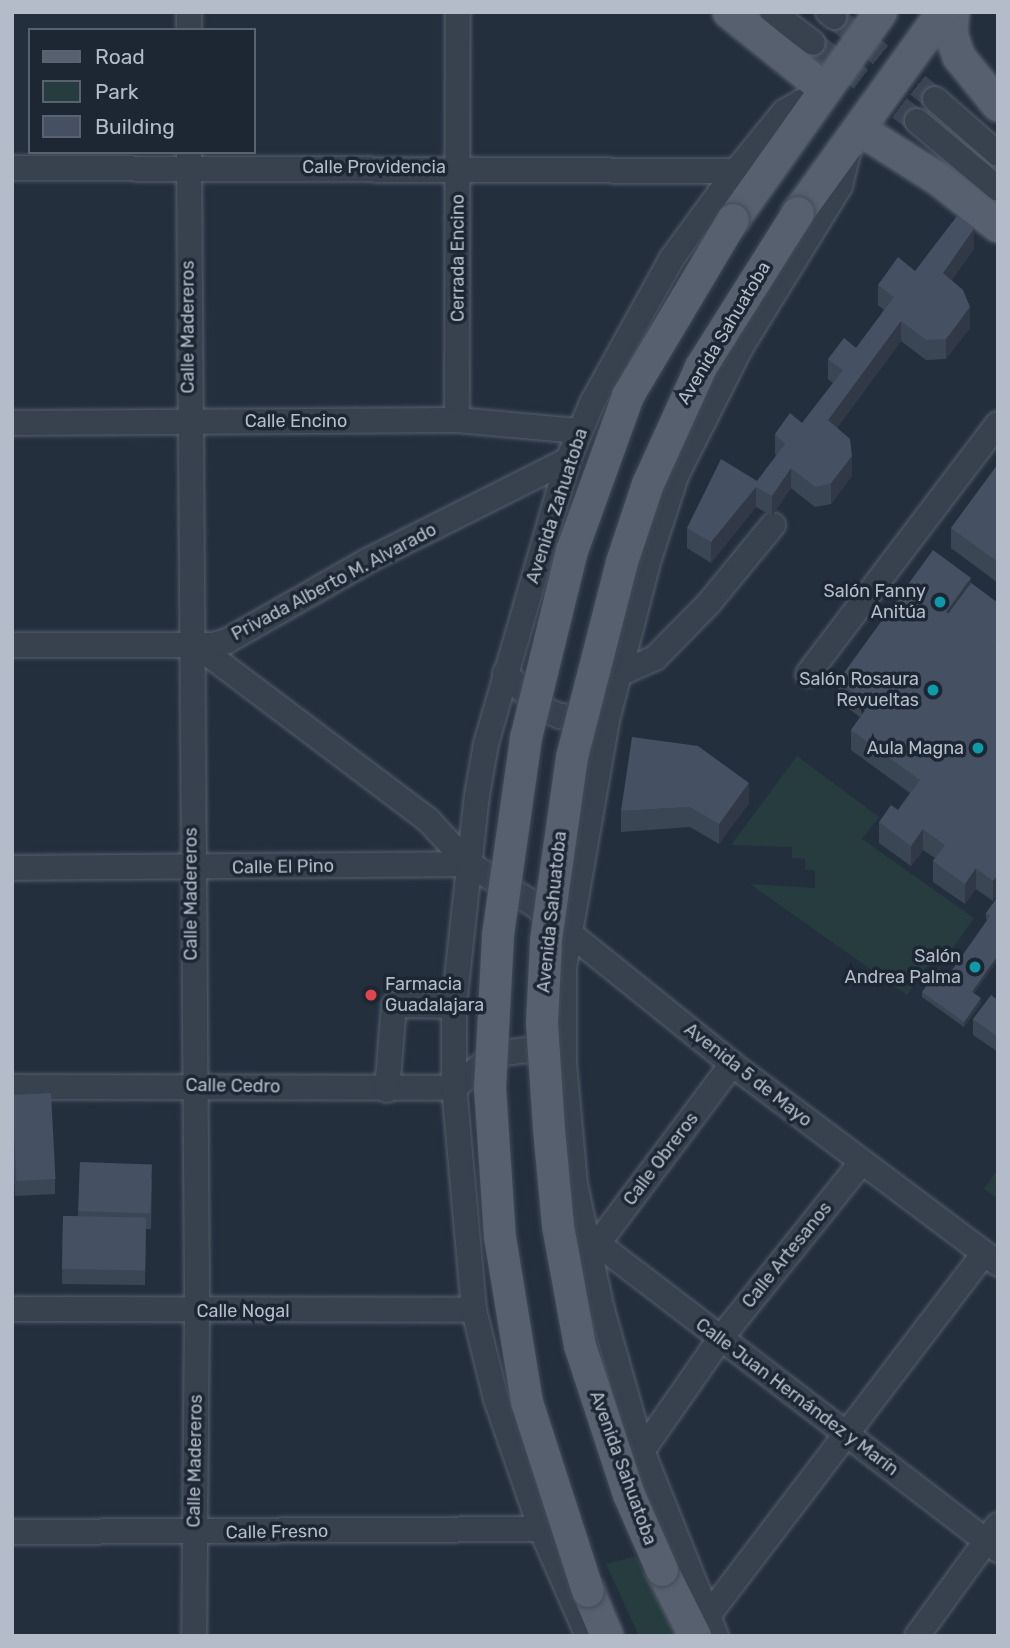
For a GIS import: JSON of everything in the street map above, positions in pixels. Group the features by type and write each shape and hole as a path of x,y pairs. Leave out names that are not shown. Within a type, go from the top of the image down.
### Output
{"main road":[{"path":"729,12 822,95"},
{"path":"607,1636 588,1591 527,1402 500,1238 490,1088 498,935 526,738 572,551 628,396 733,220 881,12"},
{"name":"Avenida Sahuatoba","path":"706,1629 662,1570 629,1495 580,1346 558,1226 549,1129 542,1023 545,940 572,757 622,562 648,484 701,367 798,213 943,12"},
{"path":"953,12 951,33 959,57 998,105"},
{"path":"855,135 938,179 998,226"}],"street":[{"name":"Cerrada Encino","path":"457,420 458,12"},
{"path":"772,12 813,43"},
{"name":"Avenida Zahuatoba","path":"469,864 486,744 568,460 579,431 633,323 672,258 736,171 784,112 801,102 822,95"},
{"path":"935,99 998,154"},
{"path":"917,121 998,189"},
{"path":"569,933 617,675 676,476 741,347 840,186 855,135"},
{"name":"Calle Providencia","path":"12,168 188,160 736,171"},
{"name":"Calle Madereros","path":"188,160 192,1085 197,1311 194,1636"},
{"name":"Calle Encino","path":"12,423 457,420 579,431"},
{"path":"808,674 998,424"},
{"name":"Privada Alberto M. Alvarado","path":"191,642 213,645 228,641 367,561 568,460"},
{"path":"617,675 655,658 709,603 773,525"},
{"path":"12,645 191,642"},
{"name":"Privada Alberto M. Alvarado","path":"191,642 428,820 469,864 501,883"},
{"path":"505,673 541,708 560,716 607,720"},
{"path":"469,864 454,1006 454,1088 474,1310 496,1399 541,1529 588,1636"},
{"name":"Calle El Pino","path":"12,868 469,864"},
{"name":"Avenida 5 de Mayo","path":"501,883 569,933 860,1163 991,1259"},
{"name":"Avenida Sahuatoba","path":"569,933 562,1002 564,1064 575,1184 594,1249 642,1451 706,1629"},
{"path":"387,1090 394,1006 454,1006"},
{"path":"454,1088 481,1062 505,1051 530,1050 564,1064"},
{"name":"Calle Obreros","path":"594,1249 732,1064"},
{"name":"Calle Cedro","path":"12,1087 192,1085 387,1090 454,1088"},
{"name":"Calle Artesanos","path":"642,1451 720,1339 860,1163"},
{"name":"Calle Juan Hernández y Marín","path":"594,1249 994,1539"},
{"path":"706,1629 849,1435 991,1259"},
{"name":"Calle Nogal","path":"12,1309 474,1310"},
{"name":"Calle Fresno","path":"12,1532 541,1529"},
{"path":"917,1636 994,1539"}],"green space":[{"path":"797,756 879,817 862,839 974,918 943,962 934,956 907,995 750,884 815,888 815,870 805,870 805,859 792,858 792,847 731,845"},
{"path":"998,1169 998,1199 984,1189"},
{"path":"636,1556 676,1636 639,1636 606,1564"}],"building":[{"path":"957,216 974,229 943,273 963,290 970,307 946,339 926,340 901,321 828,420 850,439 852,456 831,483 815,487 791,468 772,496 756,487 711,542 687,528 721,459 757,481 785,444 775,434 790,413 802,423 843,370 828,359 844,338 856,348 894,297 878,285 898,257 915,271"},
{"path":"998,464 997,517 998,562 951,528"},
{"path":"933,550 971,578 946,612 998,650 998,875 993,881 976,868 965,884 933,861 945,845 923,829 911,846 879,822 891,805 898,810 920,780 851,730 870,704 838,681"},
{"path":"971,583 998,603 998,650 948,614"},
{"path":"632,737 698,746 749,783 719,824 690,807 621,811"},
{"name":"Salón Andrea Palma","path":"997,898 998,955 972,992 981,998 964,1022 922,992 939,969 948,976 990,916 986,913"},
{"path":"991,995 998,1000 998,1037 973,1019"},
{"path":"51,1093 56,1179 17,1181 12,1095"},
{"path":"80,1162 152,1165 150,1213 78,1211"},
{"path":"63,1216 146,1217 145,1270 62,1269"}],"tunnel":[{"path":"834,17 935,99"},
{"path":"813,43 917,121"}],"place":[{"name":"Salón Fanny Anitúa","path":"940,602"},
{"name":"Salón Rosaura Revueltas","path":"933,690"},
{"name":"Aula Magna","path":"978,748"},
{"name":"Salón Andrea Palma","path":"975,967"},
{"name":"Farmacia Guadalajara","path":"371,995"}]}
